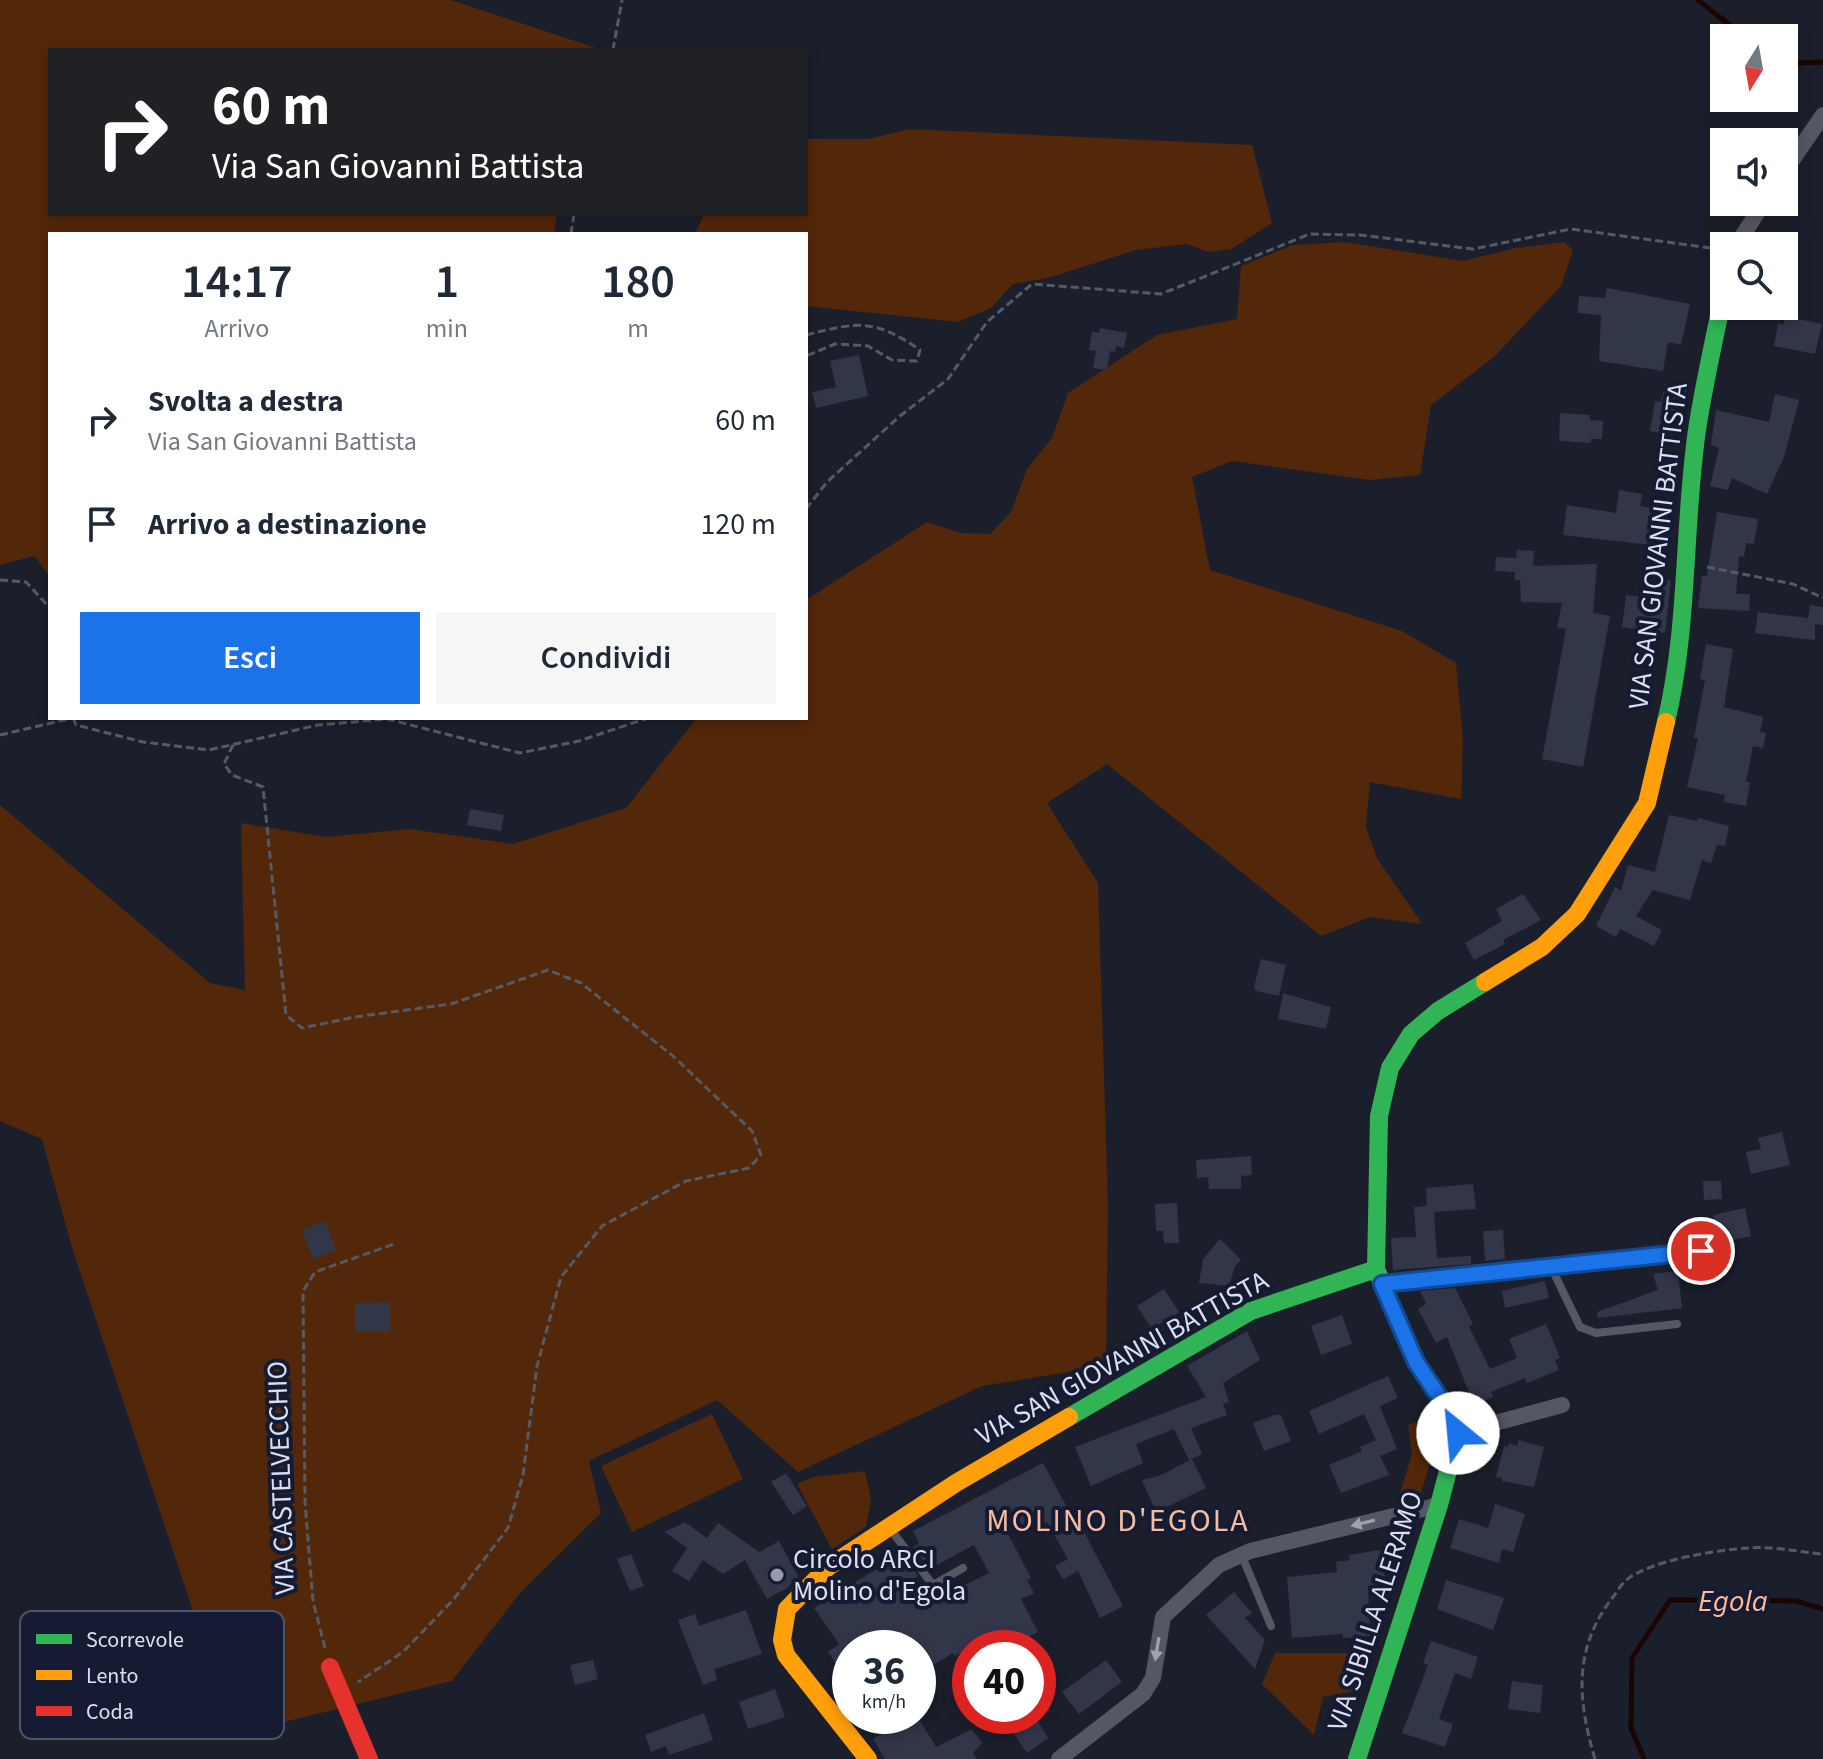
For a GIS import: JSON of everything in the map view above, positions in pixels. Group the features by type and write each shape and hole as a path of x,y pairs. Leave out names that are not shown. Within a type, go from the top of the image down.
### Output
{"street":[{"path":"1798,152 1823,115"},
{"name":"VIA SAN GIOVANNI BATTISTA","path":"1379,1277 1376,1149 1379,1116 1390,1068 1411,1034 1438,1011 1542,947 1577,914 1647,803 1674,688 1688,563 1697,431 1718,320"},
{"name":"VIA SAN GIOVANNI BATTISTA","path":"868,1759 786,1655 782,1622 787,1609 828,1567 888,1526 1251,1311 1379,1277 1551,1267 1701,1251"},
{"path":"1379,1277 1416,1362 1448,1410 1458,1433 1562,1405"},
{"name":"VIA SIBILLA ALERAMO","path":"1357,1759 1439,1505 1458,1433"},
{"path":"1064,1756 1143,1694 1153,1678 1163,1617 1219,1565 1242,1555 1439,1505"},
{"path":"330,1667 369,1759"}],"lane":[{"path":"1551,1267 1580,1327 1585,1331 1596,1333 1677,1324"},
{"path":"888,1526 933,1585 963,1568"},
{"path":"1242,1555 1271,1626"}],"path":[{"path":"613,48 622,0"},
{"path":"808,507 837,472 900,416 948,379 987,322 1032,284 1161,294 1310,234 1360,235 1473,249 1571,229 1710,248"},
{"path":"808,335 855,323 897,333 920,350 917,361 892,360 868,346 835,344 808,355"},
{"path":"1688,563 1793,584 1823,598"},
{"path":"0,580 26,582 48,606"},
{"path":"0,735 64,720"},
{"path":"74,720 76,725 143,742 209,750 318,725 376,720"},
{"path":"391,720 520,753 579,741 642,720"},
{"path":"233,745 224,764 232,775 263,787 286,1015 302,1028 355,1017 451,1004 548,970 581,983 673,1056 752,1131 761,1155 749,1168 686,1181 602,1226 561,1277 537,1366 523,1475 508,1528 453,1600 403,1652 371,1670 342,1695"},
{"name":"VIA CASTELVECCHIO","path":"330,1667 313,1601 305,1503 303,1291 315,1272 394,1244"},
{"path":"1595,1759 1582,1688 1584,1650 1600,1615 1626,1581 1681,1557 1752,1547 1823,1554"}],"shaded area":[{"path":"0,0 451,0 596,48 48,48 48,216 557,216 554,232 48,232 48,574 34,556 0,565"},
{"path":"909,129 1252,145 1272,223 1231,249 1208,252 1187,244 1136,250 1048,278 1013,284 991,308 958,322 808,306 808,232 696,232 703,216 808,216 808,139 868,139"},
{"path":"1345,242 1463,261 1516,248 1564,242 1573,250 1561,286 1494,357 1431,405 1420,475 1370,480 1232,461 1192,477 1210,570 1402,631 1456,663 1463,740 1461,799 1370,782 1366,827 1377,858 1422,924 1370,917 1321,936 1107,764 1047,803 1098,883 1108,1206 1106,1366 982,1386 798,1472 717,1400 589,1461 601,1513 520,1593 452,1681 284,1722 284,1611 193,1611 73,1251 42,1139 0,1121 0,805 210,983 245,990 241,823 326,837 410,829 513,844 626,808 695,720 808,720 808,599 927,522 961,533 990,534 1011,512 1027,469 1052,438 1068,393 1157,335 1237,319 1241,266 1293,245"},
{"path":"712,1414 743,1479 632,1532 601,1466"},
{"path":"1428,1418 1436,1443 1421,1493 1398,1501 1412,1454 1408,1425"},
{"path":"865,1471 871,1499 866,1527 832,1549 797,1484 814,1477"},
{"path":"1275,1653 1372,1653 1361,1690 1323,1697 1314,1735 1262,1684"}],"building":[{"path":"1607,288 1690,304 1681,345 1668,342 1663,371 1599,361 1601,315 1578,313 1579,296 1605,298"},
{"path":"1798,319 1822,324 1815,354 1774,346 1778,323 1784,325 1784,320"},
{"path":"1100,328 1127,333 1124,348 1116,346 1115,352 1110,351 1107,370 1093,368 1096,351 1089,350 1092,332 1099,333"},
{"path":"859,355 868,396 816,408 812,392 836,387 830,361"},
{"path":"1665,384 1687,387 1681,423 1675,422 1673,435 1650,431 1655,401 1661,402"},
{"path":"1775,394 1799,400 1784,457 1767,494 1732,478 1728,490 1710,486 1719,448 1711,445 1716,410 1769,422"},
{"path":"1560,413 1590,415 1590,420 1603,421 1602,439 1591,439 1591,443 1559,441"},
{"path":"1619,490 1642,494 1640,506 1652,508 1651,545 1563,535 1567,505 1616,513"},
{"path":"1717,512 1758,519 1754,544 1746,543 1744,557 1739,556 1736,594 1750,594 1749,611 1698,608 1702,576 1707,576"},
{"path":"1517,550 1534,551 1533,566 1597,564 1593,613 1610,616 1583,767 1542,759 1566,629 1557,627 1562,603 1521,602 1520,580 1515,580 1515,572 1495,571 1496,557 1516,558"},
{"path":"1664,579 1671,581 1665,633 1622,627 1626,595 1660,600"},
{"path":"1810,605 1823,607 1823,625 1815,624 1815,640 1755,633 1758,612 1808,618"},
{"path":"1706,644 1733,649 1724,707 1763,717 1760,732 1766,733 1763,748 1753,746 1746,782 1750,782 1746,806 1724,802 1725,795 1687,787 1698,738 1694,738 1705,680 1700,679"},
{"path":"470,809 504,815 501,831 467,825"},
{"path":"1669,815 1729,826 1725,846 1717,845 1711,863 1702,860 1690,900 1653,890 1636,916 1662,930 1654,946 1620,929 1616,937 1596,926 1615,887 1621,891 1628,865 1655,872"},
{"path":"1523,894 1541,920 1474,960 1465,943 1502,921 1496,909"},
{"path":"1261,959 1286,965 1279,996 1256,991 1254,987"},
{"path":"1283,993 1331,1007 1326,1029 1278,1019"},
{"path":"1782,1132 1790,1165 1751,1174 1746,1152 1761,1149 1758,1138"},
{"path":"1251,1156 1252,1175 1241,1176 1241,1189 1209,1189 1208,1177 1197,1178 1196,1160"},
{"path":"1703,1181 1721,1181 1722,1199 1704,1200"},
{"path":"1473,1184 1476,1209 1434,1212 1437,1258 1471,1256 1471,1264 1393,1270 1391,1238 1416,1237 1414,1207 1427,1206 1426,1188"},
{"path":"1177,1203 1179,1243 1164,1243 1163,1231 1156,1231 1155,1204"},
{"path":"1745,1208 1751,1236 1719,1243 1713,1215"},
{"path":"325,1221 336,1250 313,1259 302,1230"},
{"path":"1503,1230 1505,1259 1485,1261 1483,1231"},
{"path":"1220,1239 1241,1260 1235,1266 1229,1286 1199,1283 1203,1259"},
{"path":"1678,1271 1682,1308 1598,1318 1597,1312 1658,1290 1653,1274"},
{"path":"1545,1281 1549,1298 1505,1308 1502,1291"},
{"path":"1455,1288 1473,1324 1469,1327 1490,1369 1517,1358 1509,1339 1546,1324 1560,1358 1555,1360 1559,1370 1527,1383 1525,1378 1491,1392 1493,1397 1474,1405 1447,1337 1436,1343 1418,1309 1426,1304 1420,1291"},
{"path":"1164,1289 1179,1312 1152,1329 1137,1306"},
{"path":"390,1302 390,1331 355,1332 355,1303"},
{"path":"1342,1315 1352,1344 1321,1355 1311,1326"},
{"path":"1247,1331 1260,1360 1223,1383 1229,1402 1223,1404 1227,1415 1191,1428 1202,1454 1189,1460 1174,1429 1136,1444 1143,1463 1091,1486 1075,1447 1206,1397 1187,1366"},
{"path":"1388,1376 1398,1398 1380,1406 1397,1449 1380,1456 1389,1475 1341,1493 1329,1465 1362,1451 1360,1447 1376,1440 1364,1414 1319,1434 1309,1411"},
{"path":"1281,1415 1291,1441 1264,1451 1253,1423"},
{"path":"1519,1440 1544,1447 1534,1487 1496,1477 1504,1446 1508,1447 1509,1443 1517,1446"},
{"path":"1192,1459 1206,1488 1156,1512 1142,1480 1159,1476"},
{"path":"1043,1463 1073,1518 1076,1517 1123,1606 1100,1618 1078,1571 1063,1579 1055,1566 1068,1559 1047,1522 1040,1525 1036,1517 1007,1532 1031,1578 1027,1580 1034,1593 1021,1599 1037,1630 952,1630 952,1654 936,1663 936,1630 832,1630 832,1634 814,1608 901,1554 918,1576 912,1580 927,1604 989,1573 974,1545 930,1569 913,1547 919,1543 913,1531"},
{"path":"786,1473 807,1506 793,1515 771,1482"},
{"path":"1495,1504 1525,1514 1513,1552 1502,1549 1499,1563 1450,1548 1459,1519 1488,1528"},
{"path":"685,1522 707,1538 718,1523 759,1552 779,1541 798,1576 787,1588 767,1599 745,1560 723,1574 703,1560 689,1581 672,1571 687,1548 665,1532"},
{"path":"1386,1549 1388,1565 1383,1566 1386,1585 1368,1586 1370,1636 1343,1638 1343,1634 1292,1638 1287,1577 1337,1572 1336,1562 1350,1560 1349,1555"},
{"path":"631,1554 644,1586 630,1591 617,1559"},
{"path":"1446,1580 1504,1598 1493,1630 1437,1609"},
{"path":"1234,1592 1252,1613 1245,1618 1265,1640 1255,1669 1206,1615"},
{"path":"746,1610 762,1654 714,1669 717,1680 703,1685 678,1620 695,1614 699,1626"},
{"path":"1431,1641 1478,1657 1471,1679 1455,1673 1439,1719 1453,1724 1445,1747 1402,1733 1428,1665 1423,1663"},
{"path":"593,1660 598,1679 575,1685 570,1665"},
{"path":"1106,1660 1122,1682 1079,1714 1062,1692"},
{"path":"1512,1681 1543,1685 1540,1713 1508,1709"},
{"path":"775,1689 785,1717 748,1729 739,1702"},
{"path":"704,1713 713,1740 669,1755 666,1746 651,1752 645,1735"},
{"path":"881,1734 928,1734 936,1747 962,1734 976,1734 982,1743 973,1753 977,1759 885,1759 873,1739"},
{"path":"1014,1734 1046,1734 1048,1738 1027,1753"}],"waterway":[{"path":"1698,0 1728,24"},
{"path":"1798,63 1823,62"},
{"name":"Egola","path":"1644,1759 1631,1728 1632,1658 1670,1600 1796,1601 1823,1609"}],"traffic: fast":[{"path":"1666,722 1679,650 1697,430 1718,320"},
{"path":"1357,1759 1439,1505 1458,1433 1448,1410 1416,1362 1376,1269 1379,1116 1390,1068 1411,1034 1438,1011 1485,982"},
{"path":"1069,1417 1251,1311 1376,1269"}],"traffic: slow":[{"path":"1485,982 1542,947 1577,914 1647,803 1666,722"},
{"path":"868,1759 786,1655 782,1640 787,1609 828,1567 956,1483 1069,1417"}],"traffic: jam":[{"path":"330,1667 369,1759"}],"place":[{"name":"Circolo ARCI Molino d'Egola","path":"777,1575"}],"district":[{"name":"MOLINO D'EGOLA","path":"1118,1521"}],"route":[{"path":"1458,1433 1448,1410 1416,1362 1382,1284 1701,1251"}]}
